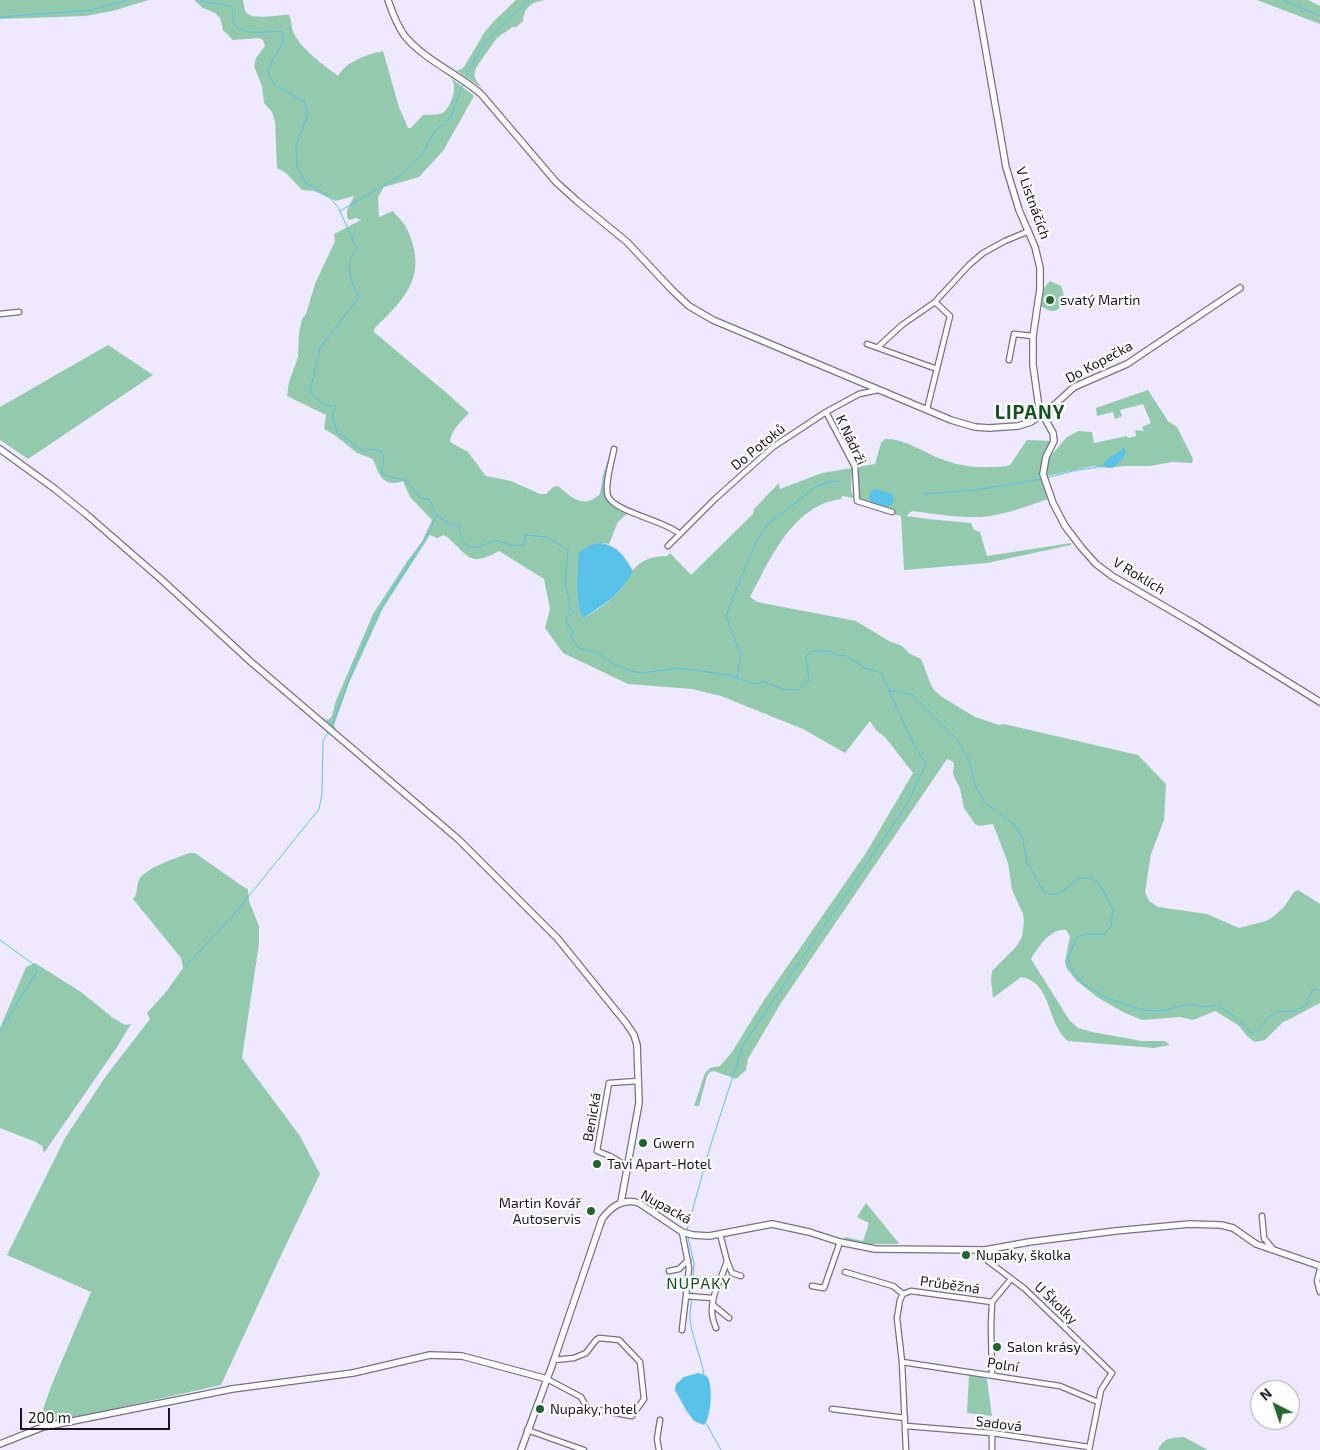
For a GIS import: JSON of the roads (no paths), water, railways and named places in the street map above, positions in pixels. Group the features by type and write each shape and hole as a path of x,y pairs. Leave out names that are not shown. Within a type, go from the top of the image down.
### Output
{"street":[{"name":"Do Kopečka","path":"388,0 398,24 411,42 481,94 556,182 576,201 627,242 689,306 713,320 951,420 975,427 989,428 1018,426 1031,422 1042,415 1074,387 1127,364 1240,288"},
{"name":"V Listnáčích","path":"977,0 1006,167 1019,210 1035,247 1040,268 1040,289 1033,336 1034,384 1042,415"},
{"path":"878,347 902,325 935,302 969,265 983,253 1028,231"},
{"path":"927,410 950,316 935,302"},
{"path":"0,314 19,312"},
{"path":"1009,360 1014,334 1033,336"},
{"path":"867,344 937,369"},
{"name":"Do Potoků","path":"668,546 716,498 766,453 826,412 860,394 878,390"},
{"name":"K Nádrži","path":"826,412 855,467 857,501 892,512"},
{"name":"V Roklích","path":"1042,415 1053,433 1054,441 1044,464 1044,479 1065,526 1096,564 1112,576 1204,630 1317,701"},
{"path":"0,449 55,488 156,575 251,662 458,839 558,939 626,1023 637,1044 639,1103 621,1202"},
{"path":"614,449 607,494 609,499 620,508 672,528 680,534"},
{"name":"Benická","path":"627,1166 597,1151 609,1083 638,1081"},
{"name":"Nupacká","path":"520,1450 554,1360 602,1219 610,1209 621,1202 632,1201 639,1203 684,1232 692,1235 709,1236 772,1224 875,1249 985,1250 1029,1242 1190,1224 1228,1226 1238,1230 1256,1244 1320,1268"},
{"path":"1262,1216 1264,1238 1268,1245 1276,1252"},
{"path":"682,1330 689,1268 684,1232"},
{"path":"720,1234 732,1273 741,1276"},
{"path":"812,1286 824,1288 840,1242"},
{"name":"Průběžná","path":"906,1450 902,1362 897,1318 900,1300 903,1294 912,1291 992,1302 1010,1279 988,1261 985,1250"},
{"path":"668,1271 679,1270 688,1260"},
{"path":"716,1328 712,1311 712,1298 727,1261"},
{"path":"1320,1268 1317,1281 1320,1292"},
{"path":"845,1272 893,1286 903,1294"},
{"name":"U Školky","path":"1010,1279 1025,1289 1112,1372 1104,1384 1098,1402 1089,1449"},
{"path":"687,1296 712,1298"},
{"path":"992,1302 992,1375"},
{"path":"713,1306 729,1318"},
{"path":"0,1444 28,1432 53,1425 240,1388 312,1380 353,1373 430,1355 462,1356 547,1379 581,1397 587,1408 632,1416 644,1399 640,1362 619,1340 599,1338 586,1353 574,1358 554,1360"},
{"name":"Polní","path":"902,1362 1060,1386 1098,1402"},
{"path":"832,1410 904,1418"},
{"path":"654,1450 658,1448 657,1439 660,1420"},
{"name":"Sadová","path":"906,1426 992,1434 1089,1449"},
{"path":"527,1430 584,1450"},
{"path":"992,1434 992,1450"}],"water":[{"path":"1124,448 1126,450 1124,456 1113,468 1104,466 1104,462"},
{"path":"876,489 892,494 894,498 892,505 886,506 871,503 869,498 871,491"},
{"path":"601,543 616,549 633,571 624,586 612,598 583,618 580,613 578,596 579,552 591,545"},
{"path":"698,1373 707,1377 710,1382 710,1409 704,1425 694,1421 675,1390 676,1384 684,1377"}],"waterway":[{"path":"0,17 91,10 128,0"},
{"path":"200,0 232,7 234,23 242,30 248,32 280,31 283,33 283,42 267,71 274,84 304,102 308,114 296,146 297,167 305,182 329,197 338,207 357,249 351,259 349,269 359,297 320,348 310,392 325,406 335,405 336,408 332,415 337,432 363,451 374,449 382,452 384,458 382,472 384,475 407,481 420,498 429,499 436,515 452,525 456,524 460,527 460,533 465,544 477,547 495,540 511,545 524,545 525,535 547,537 568,550 565,585 570,601 568,609 574,610 567,617 566,623 573,631 571,638 579,648 598,653 611,663 631,671 642,673 679,668 728,675 755,684 759,684 762,681 783,689 797,690 809,680 806,657 812,651 829,651 839,656 845,655 865,668 882,673 889,690 912,695 957,740 968,758 974,782 984,802 1014,824 1022,837 1027,862 1043,891 1050,894 1059,894 1079,878 1090,878 1096,881 1103,890 1113,910 1111,926 1104,934 1086,934 1077,937 1068,957 1070,967 1082,983 1107,998 1143,1010 1161,1011 1190,1004 1204,1007 1217,1005 1238,1019 1248,1031 1253,1033 1258,1031 1268,1018 1276,1012 1295,1011 1306,1005 1313,989 1320,990"},
{"path":"465,78 484,43 529,0"},
{"path":"1283,0 1320,16"},
{"path":"340,211 398,177 422,155 434,132 451,117 463,84"},
{"path":"1046,478 1104,466"},
{"path":"924,494 975,490 1042,479"},
{"path":"737,677 741,656 726,616 759,537 768,524 817,486 840,481"},
{"path":"331,728 355,664 378,613 430,530 436,515"},
{"path":"687,1230 710,1147 743,1045 906,806 926,764 913,743 889,691"},
{"path":"185,967 236,912 319,809 322,794 323,741 328,732"},
{"path":"0,940 33,964 36,969 36,973 0,1031"},
{"path":"688,1237 694,1264 692,1294"},
{"path":"692,1298 691,1326 704,1375"},
{"path":"706,1423 721,1450"}],"place":[{"name":"svatý Martin","path":"1050,300"},
{"name":"Gwern","path":"643,1143"},
{"name":"Tavi Apart-Hotel","path":"597,1164"},
{"name":"Martin Kovář Autoservis","path":"591,1211"},
{"name":"Nupaky, školka","path":"966,1255"},
{"name":"Salon krásy","path":"997,1347"},
{"name":"Nupaky, hotel","path":"540,1409"}],"district":[{"name":"LIPANY","path":"1030,413"},
{"name":"NUPAKY","path":"699,1284"}]}
